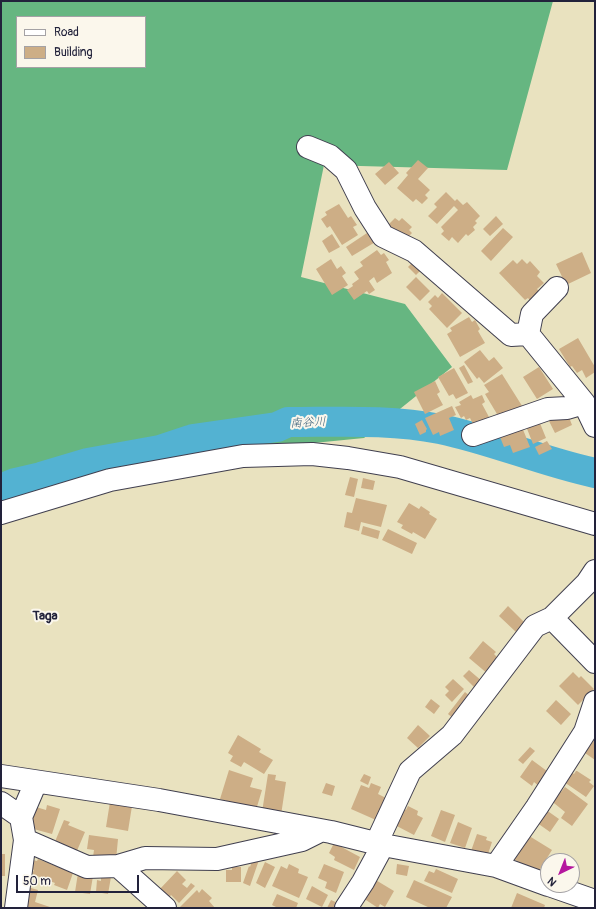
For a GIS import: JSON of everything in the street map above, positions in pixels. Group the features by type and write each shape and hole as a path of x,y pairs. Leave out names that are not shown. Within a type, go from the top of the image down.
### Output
{"street":[{"path":"308,147 330,156 346,170 365,208 383,236 414,251 511,335 528,334"},
{"path":"528,334 532,314 557,288"},
{"path":"528,334 584,403 595,426"},
{"path":"473,435 548,409 567,408 584,403"},
{"path":"1,513 110,480 243,456 312,454 348,458 400,467 595,524"},
{"path":"346,908 363,882 410,771 452,735 535,626 552,618 587,583 595,571"},
{"path":"552,618 595,662"},
{"path":"496,866 537,807 585,732 595,702"},
{"path":"1,776 159,800 320,831 496,866 540,882"},
{"path":"16,908 25,840 21,817 36,782"},
{"path":"1,803 21,817"},
{"path":"25,840 87,867 118,866 145,858 217,859 302,840 320,831"},
{"path":"118,866 157,905"},
{"path":"572,893 595,901"}],"green space":[{"path":"1,1 553,1 507,170 324,165 301,277 405,304 452,367 364,438 1,474"}],"building":[{"path":"418,160 428,168 418,179 430,190 425,195 428,198 422,204 416,199 413,202 397,188 408,175 406,173"},
{"path":"389,162 399,173 385,185 375,174"},
{"path":"446,192 455,201 457,199 463,205 467,202 480,216 475,221 477,223 473,227 475,230 468,236 466,234 458,243 452,237 449,241 441,234 444,231 441,227 458,210 454,206 437,224 428,216 437,207 434,204"},
{"path":"339,204 348,218 351,216 357,225 353,227 358,235 342,245 330,226 327,228 321,219 327,215 325,212"},
{"path":"496,216 503,224 490,236 483,229"},
{"path":"395,218 399,221 402,218 412,227 409,230 412,233 407,238 405,244 388,225"},
{"path":"503,228 513,237 491,261 481,251"},
{"path":"370,231 377,241 352,256 346,247"},
{"path":"332,234 340,247 329,253 322,241"},
{"path":"377,250 381,255 384,253 389,260 386,262 392,273 377,283 374,277 369,281 375,290 369,294 367,291 354,300 347,290 359,279 354,272 363,266 360,262"},
{"path":"582,252 591,273 566,285 556,264"},
{"path":"331,259 337,269 341,266 346,273 342,276 348,285 332,295 316,269"},
{"path":"522,259 527,264 530,261 540,272 537,276 544,283 537,289 543,296 534,305 528,298 525,300 499,273 513,260 517,264"},
{"path":"412,263 420,271 416,275 408,267"},
{"path":"416,277 430,291 420,301 406,287"},
{"path":"442,293 462,313 447,328 429,309 432,306 428,302 435,295 438,298"},
{"path":"469,317 472,322 475,320 480,329 478,331 485,343 460,357 447,334 452,331 450,328"},
{"path":"578,338 595,367 595,372 586,378 582,370 577,373 572,366 570,367 559,349"},
{"path":"480,350 489,361 494,357 503,368 484,383 479,377 477,379 464,362"},
{"path":"464,365 473,382 468,384 459,368"},
{"path":"539,367 553,389 537,399 523,377"},
{"path":"454,368 468,393 456,399 453,394 449,396 438,377"},
{"path":"502,374 524,409 500,419 485,394 489,392 484,385"},
{"path":"435,381 440,392 437,394 443,405 425,414 414,392"},
{"path":"471,395 473,399 482,395 485,402 482,404 489,417 473,424 470,418 466,420 464,416 461,418 455,407 461,405 459,402"},
{"path":"452,406 456,415 449,418 454,430 440,436 439,432 433,435 425,418"},
{"path":"567,412 572,425 555,433 549,421"},
{"path":"537,416 546,438 533,444 524,421"},
{"path":"422,420 427,429 426,432 420,435 415,424"},
{"path":"520,422 530,447 513,453 510,445 504,447 500,437"},
{"path":"547,441 552,449 539,455 535,447"},
{"path":"350,477 358,479 354,497 345,495"},
{"path":"363,478 375,481 373,490 361,488"},
{"path":"356,498 387,505 381,527 361,522 359,531 344,527 347,512 352,513"},
{"path":"409,503 419,509 421,506 437,519 425,539 413,532 412,534 401,528 403,525 397,522"},
{"path":"363,526 380,531 378,539 361,534"},
{"path":"388,529 417,543 412,554 382,540"},
{"path":"508,606 526,624 517,633 499,616"},
{"path":"483,641 496,652 494,654 500,660 488,674 469,658"},
{"path":"469,670 483,682 476,689 463,676"},
{"path":"573,672 579,678 581,676 594,689 578,705 559,686"},
{"path":"453,679 464,689 452,702 445,695 449,691 445,687"},
{"path":"465,692 472,698 455,720 448,714"},
{"path":"431,699 440,706 434,714 425,707"},
{"path":"556,700 571,714 561,725 546,711"},
{"path":"418,725 430,736 418,748 407,738"},
{"path":"238,735 261,749 259,752 273,760 264,774 244,762 241,767 230,761 233,756 228,753"},
{"path":"595,739 595,760 585,753"},
{"path":"530,747 535,751 523,764 518,760"},
{"path":"532,760 551,774 540,787 534,782 532,786 520,777"},
{"path":"229,770 253,778 250,787 262,790 256,810 220,799"},
{"path":"576,771 591,780 589,782 594,786 586,797 564,782 571,772 574,774"},
{"path":"268,774 276,775 275,780 286,782 281,815 262,812"},
{"path":"364,774 371,777 368,785 360,781"},
{"path":"326,783 335,786 332,796 322,793"},
{"path":"371,783 381,787 378,794 386,798 376,820 351,809 361,785 369,788"},
{"path":"565,787 588,804 572,826 561,818 565,812 549,799 557,788 561,792"},
{"path":"110,802 132,806 128,831 106,827"},
{"path":"47,805 60,809 52,834 30,828 36,807 46,810"},
{"path":"400,806 406,810 408,806 418,811 417,815 423,818 414,835 391,823"},
{"path":"542,807 559,819 550,832 533,820"},
{"path":"441,810 455,815 445,842 431,836"},
{"path":"64,820 70,822 68,825 85,832 76,853 54,844"},
{"path":"458,822 472,828 465,848 450,843"},
{"path":"477,834 487,837 486,840 492,842 487,857 471,851"},
{"path":"526,834 552,850 550,853 540,853 540,869 537,874 511,857"},
{"path":"89,835 118,839 116,860 93,857 94,850 87,849"},
{"path":"334,843 360,857 354,870 334,860 335,857 329,853"},
{"path":"1,854 5,854 5,876 1,876"},
{"path":"253,858 259,860 250,886 243,883"},
{"path":"38,859 73,873 67,890 54,885 55,883 32,874 34,870 30,868 33,860 37,861"},
{"path":"265,862 275,867 265,888 256,883"},
{"path":"289,864 299,869 298,873 308,877 299,898 272,886 281,866 287,869"},
{"path":"324,864 344,872 336,893 325,888 327,882 318,878"},
{"path":"397,864 409,866 407,876 396,874"},
{"path":"232,867 241,867 241,882 226,882 226,870 232,870"},
{"path":"436,869 458,879 452,893 424,881 429,871 434,873"},
{"path":"177,871 186,880 182,884 187,888 191,883 195,886 179,903 171,895 168,899 159,890"},
{"path":"78,873 93,876 90,894 75,892"},
{"path":"101,876 111,877 108,894 96,892 97,880 101,881"},
{"path":"374,879 394,891 385,907 380,904 378,908 363,898"},
{"path":"414,880 452,897 446,908 430,908 406,897"},
{"path":"24,886 38,890 35,902 53,908 19,908"},
{"path":"312,886 328,895 322,907 306,899"},
{"path":"202,889 212,898 209,901 215,908 179,908 197,890 199,893"},
{"path":"517,893 545,905 544,908 511,908"},
{"path":"277,894 298,903 296,908 278,908 272,905"},
{"path":"331,900 340,904 338,908 327,908"}],"waterway":[{"name":"南谷川","path":"1,489 15,483 88,463 160,450 190,440 193,441 193,439 277,427 288,422 383,422 440,429 595,473"}],"district":[{"name":"Taga","path":"45,617"}]}
